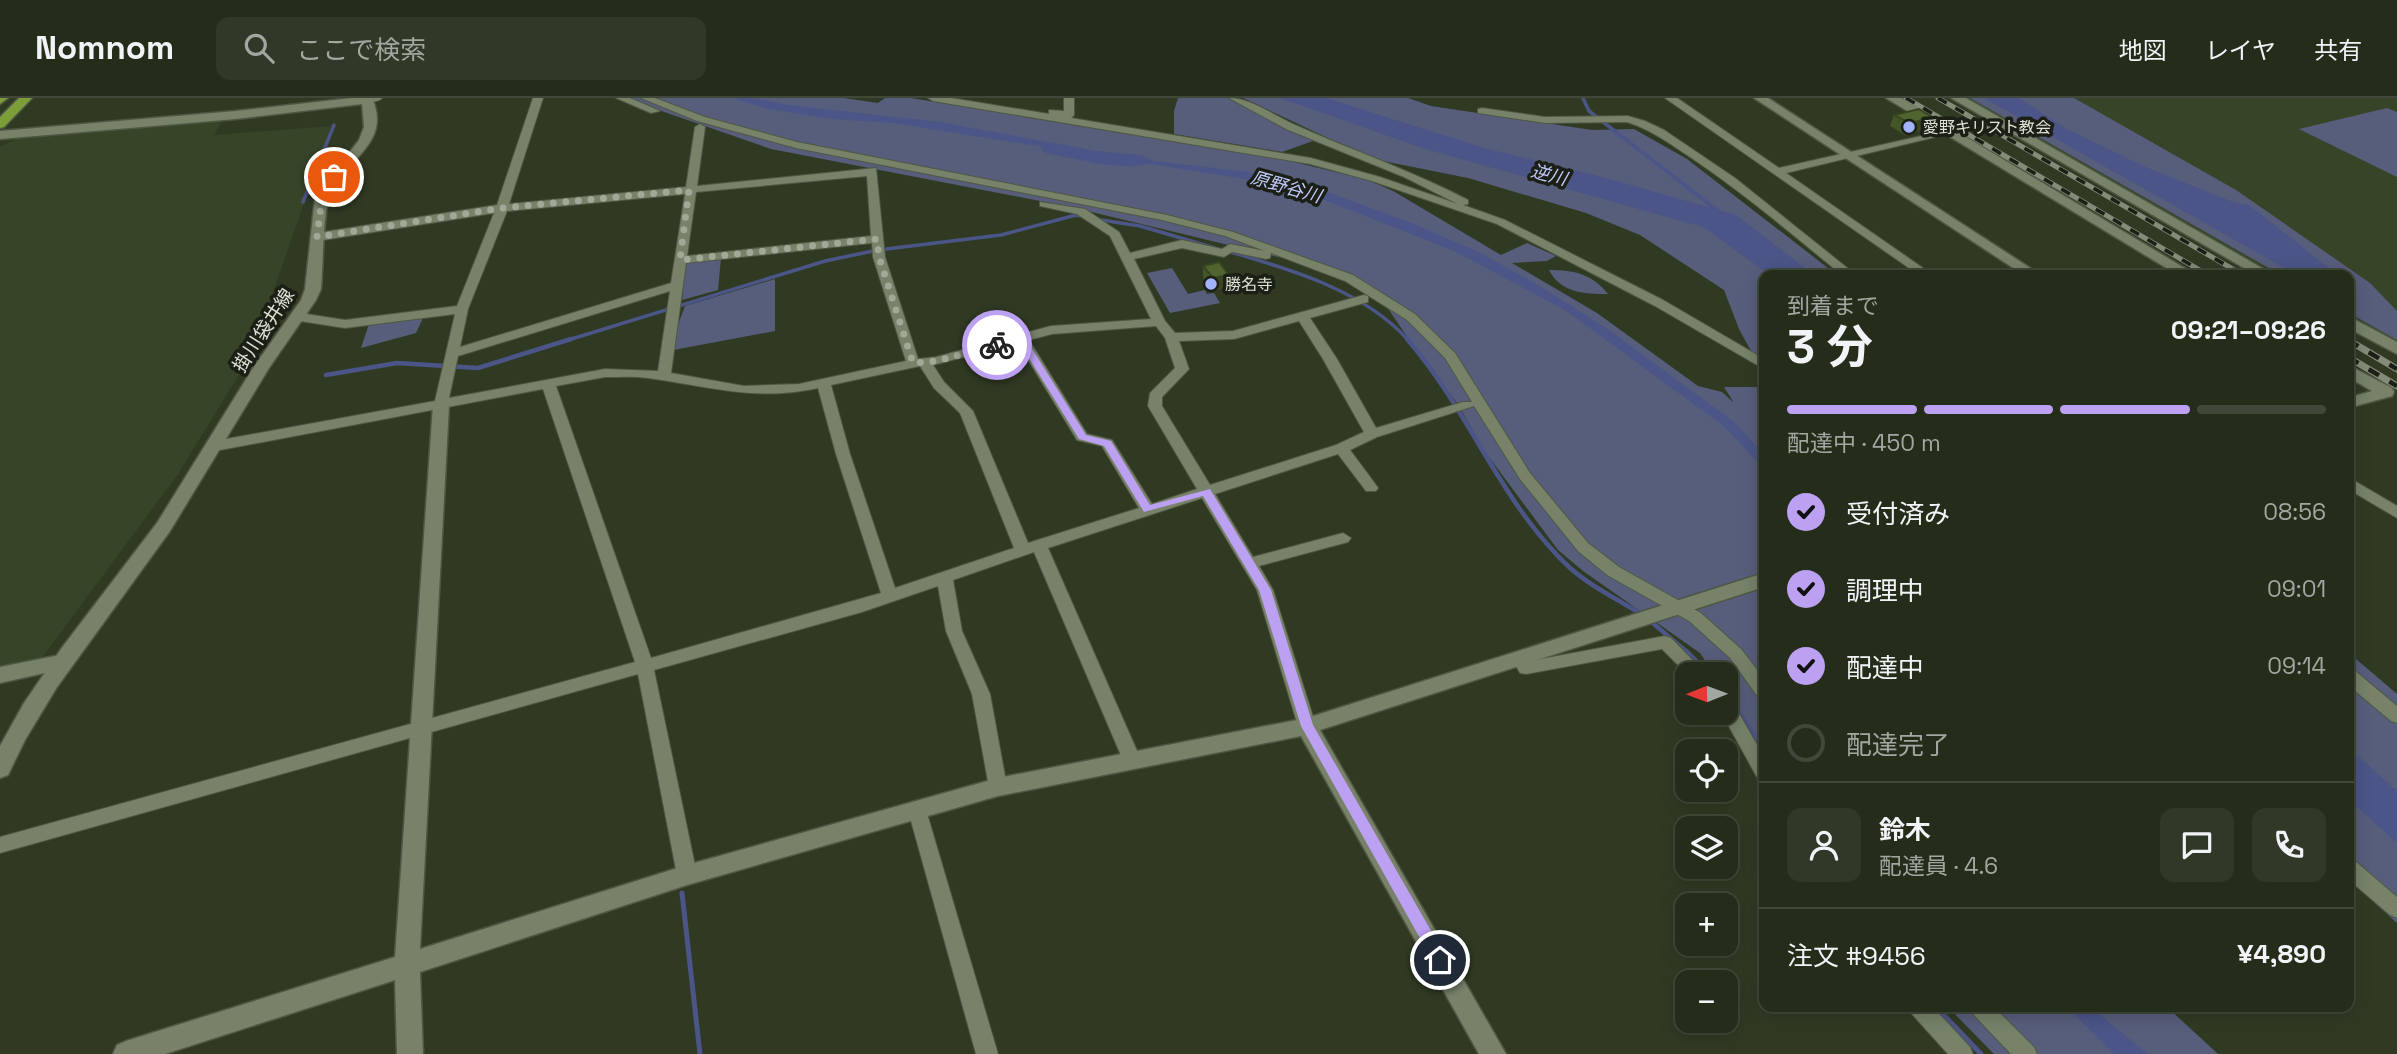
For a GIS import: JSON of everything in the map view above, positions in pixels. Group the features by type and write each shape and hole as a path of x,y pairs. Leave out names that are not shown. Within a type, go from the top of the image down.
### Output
{"highway":[{"path":"0,124 26,98"}],"street":[{"path":"410,1054 407,962 441,405 462,309 502,208 538,98"},
{"path":"621,98 755,145 872,171 1081,211 1115,234 1159,322 1171,337 1182,369 1156,396 1155,406 1265,590 1307,726 1493,1054"},
{"path":"646,98 701,119 796,145 1163,216 1229,234 1327,269 1379,295 1426,330 1456,365 1525,476 1583,547 1613,571 1702,622 1736,654 1759,685"},
{"path":"933,98 1311,161 1376,179 1501,222"},
{"path":"983,98 1069,115 1069,98"},
{"path":"1234,98 1284,123 1428,181 1501,222 1659,303 1759,362"},
{"path":"1670,98 1920,270"},
{"path":"1760,98 2026,270"},
{"path":"1892,98 2181,270"},
{"path":"1957,98 2258,270"},
{"name":"掛川袋井線","path":"0,135 236,115 370,99 372,111 369,133 363,145 326,187 322,197 313,289 300,317 260,369 215,446 148,549 33,702 0,769"},
{"path":"1482,111 1545,120 1628,119 1641,123 1660,132 1731,180 1844,270"},
{"path":"664,377 700,127"},
{"path":"1779,171 1948,131"},
{"path":"317,237 502,208 872,171"},
{"path":"872,171 879,257 919,363 966,411 1023,551"},
{"path":"680,260 877,239"},
{"path":"1127,257 1182,244 1224,253 1230,248 1299,259"},
{"path":"1327,269 1364,299 1426,330"},
{"path":"454,353 677,285"},
{"path":"1171,337 1234,335 1364,299"},
{"path":"300,317 345,324 462,309"},
{"path":"1302,316 1324,344 1329,360 1372,434"},
{"path":"215,446 548,384 627,372 744,390 775,390 824,385 1051,330 1159,322"},
{"path":"2354,324 2397,349"},
{"path":"1021,338 1082,437 1107,443 1148,510"},
{"path":"1456,365 1455,374 1468,405 1493,438 1515,456"},
{"path":"2354,373 2391,395"},
{"path":"548,384 645,666 687,875"},
{"path":"824,385 843,454 890,596"},
{"path":"2354,402 2391,395"},
{"path":"0,845 420,731 890,596 1341,448 1372,434 1468,405"},
{"path":"1341,448 1371,488"},
{"path":"2354,486 2397,513"},
{"path":"1249,563 1343,538"},
{"path":"1039,545 1132,761"},
{"path":"945,577 954,631 981,694 998,787"},
{"path":"126,1054 407,962 687,875 998,787 1307,726 1759,582"},
{"path":"1520,659 1526,668 1665,642 1686,662"},
{"path":"0,675 60,663"},
{"path":"2354,681 2397,716"},
{"path":"1737,725 1759,765"},
{"path":"917,810 987,1054"},
{"path":"2354,872 2397,909"},
{"path":"1924,1012 1962,1054"},
{"path":"1985,1012 2026,1054"}],"shaded area":[{"path":"624,98 844,98 878,103 885,98 911,98 1282,159 1368,180 1393,191 1501,255 1527,243 1556,256 1547,261 1512,263 1597,313 1698,386 1722,392 1734,403 1724,387 1759,387 1759,741 1738,709 1738,662 1706,662 1700,653 1583,571 1558,550 1483,449 1458,404 1420,356 1379,295 1324,268 1071,207 771,149"},
{"path":"1178,98 1234,98 1313,141 1282,152 1174,134 1174,111"},
{"path":"1243,98 1408,98 1431,106 1592,130 1634,129 1687,159 1831,270 1759,270 1759,366 1739,329 1724,290 1640,235 1586,213 1468,178 1373,159"},
{"path":"1965,98 2397,98 2397,344 2354,319 2354,270 2267,270"},
{"path":"1970,98 2074,98 2236,190 2351,270 2272,270"},
{"path":"2387,108 2397,112 2397,177 2299,129"},
{"path":"223,119 214,135 331,126 251,355 178,474 41,659 0,668 0,147 22,136"},
{"path":"721,258 718,290 682,300 686,262"},
{"path":"1172,268 1188,294 1205,290 1207,294 1214,293 1220,303 1170,313 1147,273"},
{"path":"1549,270 1582,274 1596,282 1608,294 1574,291 1554,278"},
{"path":"2354,272 2370,283 2397,311 2397,340 2354,316"},
{"path":"775,279 775,331 668,351 685,306"},
{"path":"423,318 416,333 361,348 369,324"},
{"path":"2354,657 2397,694 2397,923 2354,884"},
{"path":"1953,1012 2172,1012 2218,1054 1994,1054"}],"water":[{"path":"733,98 753,98 788,105 940,122 1139,159 1248,172 1311,186 1414,224 1481,253 1543,288 1612,332 1734,422 1759,449 1759,464 1725,427 1565,310 1456,252 1312,195 1251,180 893,123 831,119 768,109"},
{"name":"逆川","path":"1280,98 1326,98 1484,148 1606,178 1736,215 1808,270 1763,270 1703,227 1425,149"},
{"path":"1984,98 2019,98 2065,128 2143,166 2233,202 2249,205 2332,270 2288,270"},
{"path":"2354,752 2397,791 2397,843 2354,804"},
{"path":"2072,1012 2096,1012 2148,1054 2114,1054"}],"building":[{"path":"1919,109 1934,118 1909,123 1894,115"},
{"path":"1219,262 1229,275 1213,278 1203,266"}],"waterway":[{"path":"1583,98 1589,111 1718,211"},
{"path":"303,202 334,125"},
{"name":"原野谷川","path":"1050,148 1095,157 1142,161"},
{"path":"565,341 825,261 878,250 1001,235 1076,215 1086,217"},
{"path":"1095,219 1140,226 1215,248"},
{"path":"1227,251 1301,274 1349,295 1371,308 1407,339"},
{"path":"326,375 397,363 478,368 571,339"},
{"path":"1407,339 1449,395 1523,514 1545,541 1577,574 1641,614"},
{"path":"1648,619 1688,653"},
{"path":"1688,653 1697,662"},
{"path":"1738,711 1759,744"},
{"path":"682,893 700,1054"},
{"path":"1941,1012 1981,1054"}],"railway":[{"path":"1906,98 2199,270"},
{"path":"1938,98 2234,270"},
{"path":"2354,344 2397,369"},
{"path":"2354,361 2397,386"}],"way so far":[{"path":"334,177 322,197 317,237 502,208 689,190 680,260 877,239 879,257 913,363 937,361 997,345"}],"place":[{"name":"愛野キリスト教会","path":"1909,127"},
{"name":"勝名寺","path":"1211,284"}],"route":[{"path":"997,345 1021,338 1082,437 1107,443 1148,510 1206,491 1265,590 1307,726 1440,960"}]}
